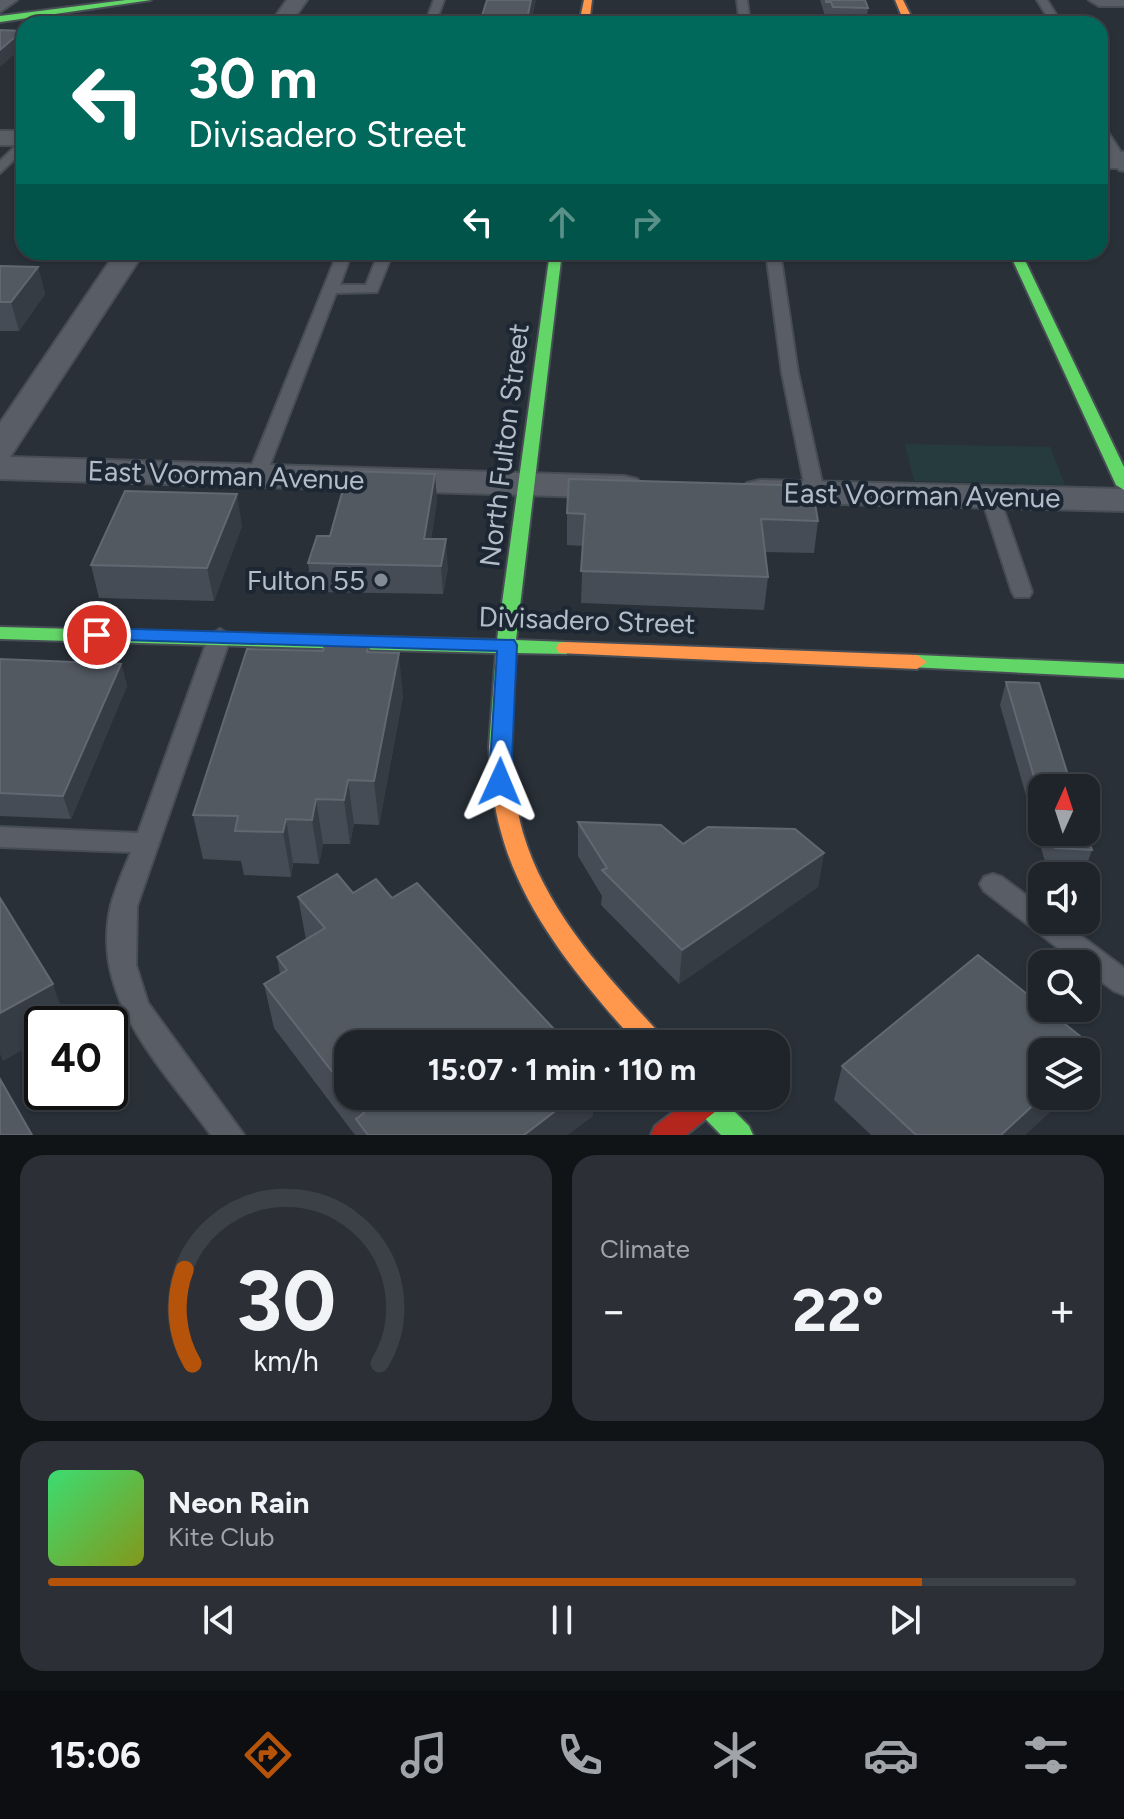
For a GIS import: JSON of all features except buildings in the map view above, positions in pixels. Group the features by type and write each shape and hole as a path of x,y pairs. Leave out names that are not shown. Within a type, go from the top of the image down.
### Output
{"main road":[{"path":"0,7 147,0"},
{"path":"0,19 53,6"},
{"name":"North Fulton Street","path":"555,260 507,645 500,782 503,808 519,857 542,904 578,957 641,1030"},
{"path":"1019,260 1124,485"},
{"name":"Divisadero Street","path":"0,633 507,645 1124,671"},
{"path":"665,1135 692,1110"},
{"path":"715,1110 739,1135"}],"street":[{"path":"0,7 7,0"},
{"path":"1099,0 1124,0"},
{"path":"0,449 125,260"},
{"name":"East Voorman Avenue","path":"0,468 663,488"},
{"name":"East Voorman Avenue","path":"724,490 1124,500"}],"lane":[{"path":"0,169 16,150"},
{"path":"257,475 342,260"},
{"path":"331,289 372,289 383,260"},
{"path":"774,260 790,373 815,492"},
{"path":"990,496 1022,592"},
{"path":"220,636 144,843 121,927 122,965 127,989 138,1012 229,1135"},
{"path":"0,837 144,843"},
{"path":"993,884 1124,983"}],"green space":[{"path":"905,444 1050,447 1065,485 914,481"}],"traffic: fast":[{"path":"23,16 147,0"},
{"path":"0,19 16,17"},
{"path":"499,747 507,638 555,260"},
{"path":"1019,260 1124,485"},
{"path":"0,633 566,648"},
{"path":"917,662 1124,671"},
{"path":"715,1110 739,1135"}],"traffic: slow":[{"path":"585,16 588,0"},
{"path":"899,0 906,16"},
{"path":"566,648 917,662"},
{"path":"499,747 503,792 527,873 569,945 640,1030"}],"traffic: jam":[{"path":"665,1135 697,1110"}],"place":[{"name":"Fulton 55","path":"381,580"}],"route":[{"path":"97,635 507,645 500,782"}]}
